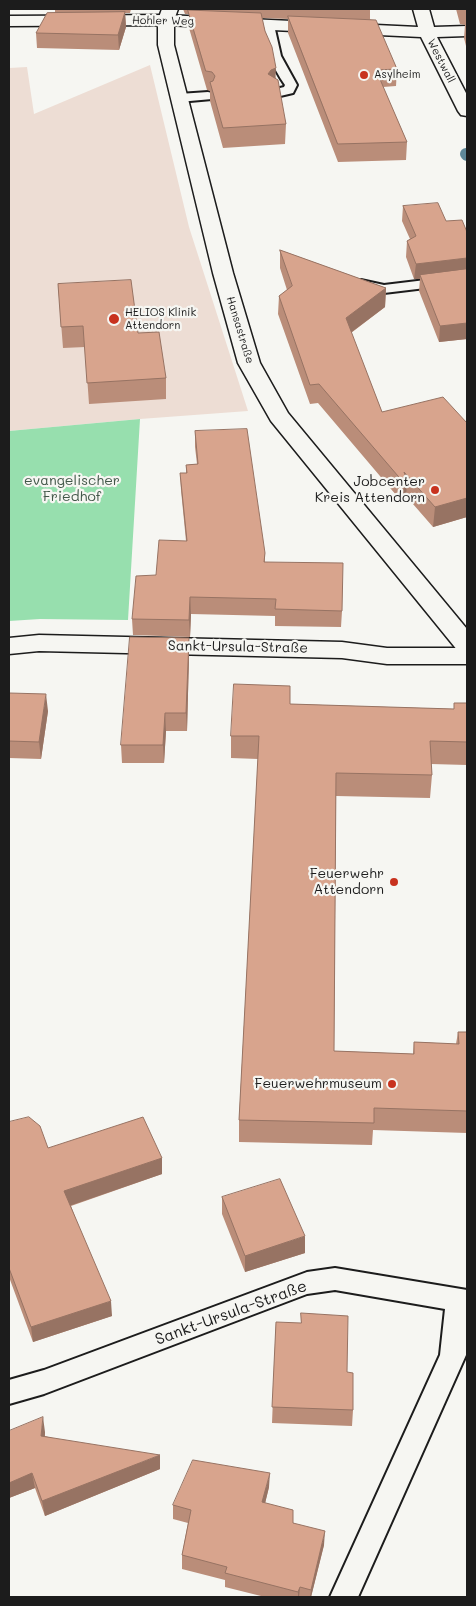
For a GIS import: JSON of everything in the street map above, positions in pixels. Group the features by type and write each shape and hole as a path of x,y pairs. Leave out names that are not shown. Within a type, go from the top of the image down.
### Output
{"street":[{"name":"Westwall","path":"421,9 427,32 467,111"},
{"name":"Hohler Weg","path":"9,21 168,14 268,25 427,32 467,31"},
{"name":"Hansastraße","path":"168,14 166,45 223,274 249,363 279,416 467,646"},
{"name":"Sankt-Ursula-Straße","path":"9,646 39,643 128,644 342,650 387,656 467,656"}],"lane":[{"path":"268,25 269,38 277,62 291,85 289,90 276,93"},
{"path":"179,98 208,96"},
{"path":"347,281 384,289 467,278"},
{"name":"Sankt-Ursula-Straße","path":"9,1392 44,1382 307,1284 334,1280 463,1300 453,1355 344,1597"}],"shaded area":[{"name":"HELIOS Klinik Attendorn","path":"150,65 189,227 248,411 9,431 9,68 27,67 34,114"}],"green space":[{"name":"evangelischer Friedhof","path":"140,419 128,620 40,619 9,621 9,431"}],"building":[{"path":"188,10 261,13 265,31 272,47 276,68 268,74 278,80 286,124 223,128 210,82 213,81 215,76 212,72 206,71"},
{"path":"125,12 118,35 36,33 47,13"},
{"path":"288,16 376,20 397,69 376,70 407,142 338,144"},
{"path":"438,203 446,221 462,220 467,232 467,258 416,264 407,241 416,236 403,206"},
{"path":"280,250 386,288 346,318 382,412 443,397 467,423 467,498 435,507 404,472 407,480 404,483 319,384 310,385 279,296 292,286"},
{"path":"467,269 467,323 440,326 420,275"},
{"path":"131,280 138,333 159,332 166,378 87,383 83,326 61,327 58,284"},
{"path":"247,429 265,553 264,562 343,563 342,611 275,609 276,599 190,597 189,620 132,619 136,576 156,575 159,540 187,541 180,473 187,473 186,465 198,464 195,431"},
{"path":"130,637 189,638 186,713 165,713 163,745 121,745"},
{"path":"234,684 290,686 290,704 454,709 454,703 467,703 467,742 430,741 432,775 336,773 334,1051 414,1054 414,1042 459,1044 458,1032 467,1032 467,1111 374,1108 374,1123 239,1120 259,736 231,736"},
{"path":"9,693 46,694 39,742 9,741"},
{"path":"29,1117 40,1126 48,1148 143,1117 162,1158 64,1191 111,1301 31,1327 9,1268 9,1122"},
{"path":"280,1179 305,1236 245,1256 222,1197"},
{"path":"301,1313 348,1316 347,1372 353,1373 353,1410 272,1407 276,1322 301,1323"},
{"path":"43,1417 41,1436 160,1455 42,1501 32,1473 9,1483 9,1431"},
{"path":"193,1460 270,1473 262,1502 293,1510 293,1523 325,1531 311,1590 300,1587 298,1592 225,1573 227,1567 182,1555 191,1510 173,1505"}],"place":[{"name":"Asylheim","path":"364,75"},
{"name":"HELIOS Klinik Attendorn","path":"114,319"},
{"name":"Jobcenter Kreis Attendorn","path":"435,490"},
{"name":"Feuerwehr Attendorn","path":"394,882"},
{"name":"Feuerwehrmuseum","path":"392,1084"}]}
